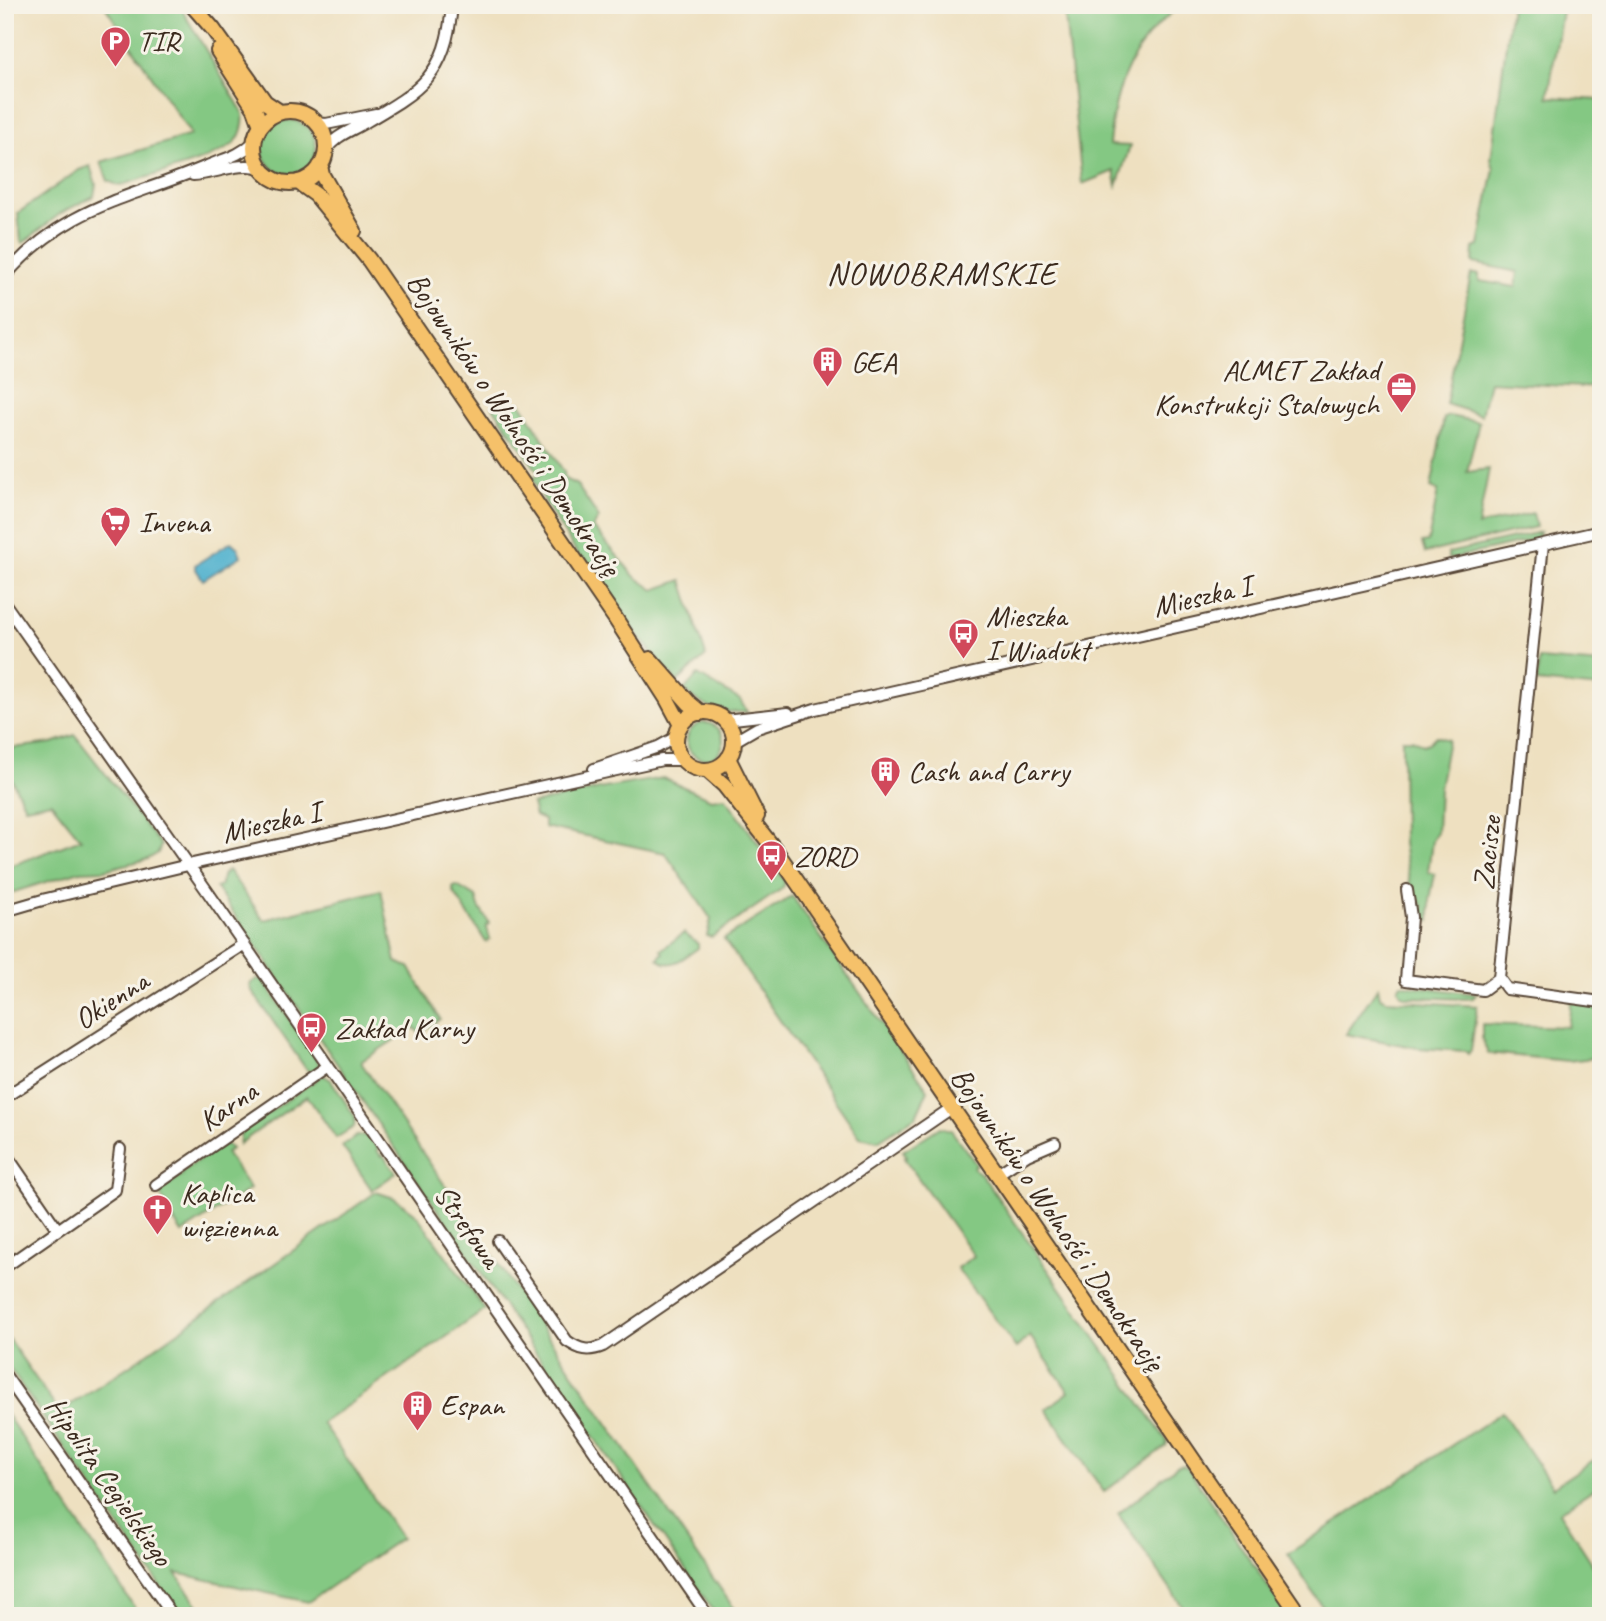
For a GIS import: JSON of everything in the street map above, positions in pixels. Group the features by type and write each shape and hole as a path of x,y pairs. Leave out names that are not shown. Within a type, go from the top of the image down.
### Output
{"main road":[{"path":"194,8 213,29 265,102 280,112"},
{"path":"194,8 255,109 261,125"},
{"path":"288,111 304,114 317,123 325,141 325,151 320,166 310,176 298,182 277,180 261,168 255,156 254,142 261,125 270,116 288,111"},
{"name":"Bojowników o Wolność i Demokrację","path":"320,166 322,175 369,260"},
{"name":"Bojowników o Wolność i Demokrację","path":"298,182 316,195 369,260 615,618 667,699 678,731"},
{"name":"Bojowników o Wolność i Demokrację","path":"615,618 678,691 701,713"},
{"path":"693,715 717,715 724,720 729,726 733,742 728,758 708,770 698,769 682,760 677,749 678,731 693,715"},
{"name":"Bojowników o Wolność i Demokrację","path":"728,758 776,851"},
{"name":"Bojowników o Wolność i Demokrację","path":"708,770 724,785 776,851 1300,1616"}],"street":[{"path":"325,151 333,139 414,94 438,65 445,48 452,5"},
{"path":"317,123 326,124 379,114"},
{"path":"5,276 28,252 65,223 109,201 190,175 243,153 254,142"},
{"path":"190,175 252,165 261,168"},
{"name":"Mieszka I","path":"733,742 757,728 815,709 1601,531"},
{"name":"Zacisze","path":"1499,978 1543,544"},
{"name":"Strefowa","path":"5,604 244,944 708,1616"},
{"name":"Mieszka I","path":"724,720 815,709"},
{"name":"Mieszka I","path":"548,785 658,747 678,731"},
{"name":"Mieszka I","path":"5,911 188,865 662,760 682,760"},
{"path":"1407,890 1411,917 1406,980 1483,990 1499,978 1507,989 1601,1002"},
{"name":"Okienna","path":"5,1097 244,944"},
{"name":"Karna","path":"156,1185 328,1066"},
{"path":"499,1241 567,1341 583,1350 592,1350 603,1346 950,1108"},
{"path":"996,1175 1027,1155 1055,1143"},
{"path":"5,1266 115,1191 120,1149"},
{"path":"5,1153 58,1230"},
{"name":"Hipolita Cegielskiego","path":"5,1375 173,1616"}],"green space":[{"path":"104,5 179,5 242,111 242,130 232,145 193,163 119,186 108,181 101,162 191,135"},
{"path":"1064,5 1182,5 1151,33 1129,66 1121,84 1109,145 1130,146 1117,186 1114,171 1082,184"},
{"path":"1511,5 1563,5 1548,97 1601,100 1601,388 1489,382 1481,415 1446,404 1471,274 1479,274 1479,281 1516,287 1518,272 1473,263 1474,248 1479,246 1494,169 1491,159"},
{"path":"289,120 308,128 316,147 308,166 289,174 270,166 262,147 270,128"},
{"path":"90,166 96,184 94,196 61,213 23,243 18,213 79,170"},
{"path":"505,401 510,406 520,402 564,472 565,479 577,485 599,518 593,527 634,576 654,590 682,580 706,656 677,682 617,610 563,532 532,478 540,475 493,407"},
{"path":"1449,416 1479,422 1467,472 1489,469 1478,526 1533,513 1536,527 1425,553 1422,543 1428,542 1438,491 1431,488 1444,418"},
{"path":"1540,532 1536,539 1448,559 1448,553"},
{"path":"1539,659 1601,664 1601,688 1537,682"},
{"path":"698,675 740,700 747,712 728,712 705,706 691,696 684,690"},
{"path":"705,723 718,728 723,741 718,754 705,759 692,754 687,741 692,728"},
{"path":"75,735 161,845 158,853 148,859 104,870 80,871 5,895 5,868 81,839 51,802 25,807 5,765 5,749 52,743"},
{"path":"1436,736 1448,740 1439,788 1437,832 1432,841 1428,872 1435,874 1430,899 1430,920 1424,919 1423,906 1411,889 1403,844 1402,739 1412,739 1423,745"},
{"path":"663,778 711,799 725,797 785,881 783,888 712,937 707,936 711,919 665,853 544,827 544,820 535,816 532,804"},
{"path":"228,870 264,920 381,890 396,962 409,967 440,1019 419,1033 414,1027 362,1061 362,1064 739,1616 717,1616 216,888 221,885 222,876"},
{"path":"457,886 476,897 489,923 486,926 490,939 486,942 453,891 453,887"},
{"path":"792,896 928,1090 916,1116 878,1141 860,1137 724,939"},
{"path":"684,933 698,944 698,948 673,963 663,962 658,958 663,953 661,950"},
{"path":"257,979 263,980 317,1060 320,1066 316,1071 310,1072 306,1069 252,991 250,984"},
{"path":"1401,984 1476,994 1473,998 1466,999 1407,997 1398,989"},
{"path":"1378,987 1380,997 1387,1000 1477,1006 1471,1050 1468,1054 1465,1051 1418,1048 1346,1034"},
{"path":"1571,1001 1601,1005 1601,1057 1568,1061 1488,1053 1482,1039 1482,1024 1568,1027"},
{"path":"323,1075 331,1080 355,1117 354,1127 336,1138 307,1096 239,1144 241,1132"},
{"path":"940,1127 951,1130 976,1164 974,1168 982,1175 1167,1441 1166,1446 1104,1492 1046,1409 1069,1392 1030,1336 1016,1348 957,1268 974,1256 904,1158 907,1156 903,1151"},
{"path":"366,1135 379,1148 377,1150 381,1156 383,1155 396,1173 372,1190 342,1146 357,1136"},
{"path":"226,1144 231,1149 226,1153 250,1189 182,1233 158,1192 183,1174 182,1172"},
{"path":"376,1192 394,1198 416,1214 485,1310 322,1423 401,1538 308,1602 176,1573 205,1616 181,1616 5,1362 5,1334 59,1412 135,1362"},
{"path":"5,1412 140,1616 5,1616"},
{"path":"1502,1412 1553,1487 1601,1455 1601,1484 1559,1512 1601,1577 1601,1616 1328,1616 1288,1554"},
{"path":"1177,1466 1188,1468 1288,1616 1189,1616 1118,1514"}],"water":[{"path":"231,542 238,548 241,556 203,580 195,565"}],"place":[{"name":"TIR","path":"115,68"},
{"name":"GEA","path":"828,389"},
{"name":"ALMET Zakład Konstrukcji Stalowych","path":"1402,414"},
{"name":"Invena","path":"116,549"},
{"name":"Mieszka I Wiadukt","path":"963,660"},
{"name":"Cash and Carry","path":"885,798"},
{"name":"ZORD","path":"771,883"},
{"name":"Zakład Karny","path":"312,1055"},
{"name":"Kaplica więzienna","path":"158,1237"},
{"name":"Espan","path":"417,1432"}],"district":[{"name":"NOWOBRAMSKIE","path":"942,273"}]}
